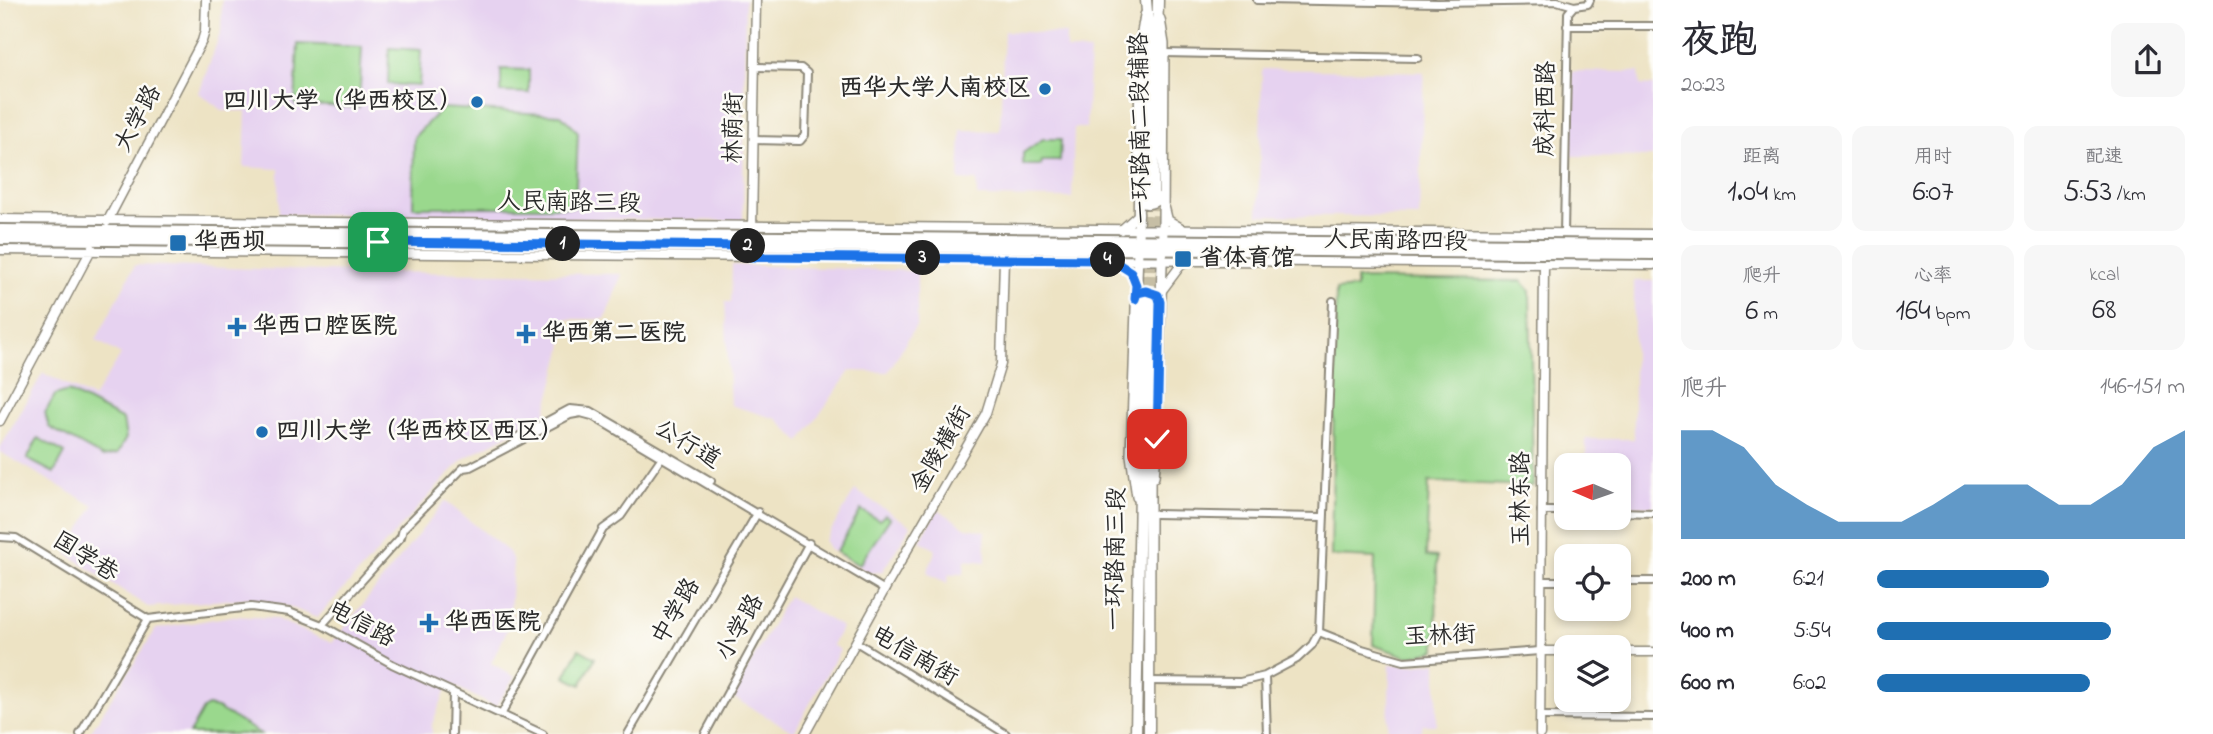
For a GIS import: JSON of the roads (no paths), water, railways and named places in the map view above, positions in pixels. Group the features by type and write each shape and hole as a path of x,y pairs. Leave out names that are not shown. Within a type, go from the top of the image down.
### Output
{"main road":[{"path":"1146,3 1153,198"},
{"path":"1153,198 1158,4"},
{"name":"一环路南二段辅路","path":"1150,299 1162,245 1153,198 1164,53 1158,4"},
{"name":"一环路南二段辅路","path":"1150,299 1136,285 1139,214 1153,198"},
{"name":"人民南路三段","path":"0,230 99,235 1138,245"},
{"name":"人民南路三段","path":"0,239 99,235"},
{"path":"1138,245 1162,245"},
{"name":"人民南路四段","path":"1162,245 1653,245"},
{"name":"人民南路四段","path":"1162,245 1653,254"},
{"name":"一环路南三段","path":"1136,734 1138,510 1150,299"},
{"name":"一环路南三段","path":"1149,734 1152,515 1150,299"}],"street":[{"name":"大学路","path":"0,421 202,41 206,0"},
{"name":"林荫街","path":"752,242 756,0"},
{"path":"1257,0 1438,3 1557,1 1574,6 1588,4 1590,0"},
{"name":"成科西路","path":"1564,234 1567,26 1568,13 1574,6"},
{"path":"1567,26 1653,26"},
{"path":"1164,53 1418,58"},
{"path":"754,140 803,139 807,73 801,68 755,67"},
{"path":"1153,198 1168,219 1185,230"},
{"path":"1121,230 1139,214"},
{"name":"人民南路三段","path":"0,219 108,220 752,242 1004,259 1112,260 1138,245 1121,230 752,242 0,250"},
{"name":"人民南路四段","path":"1162,245 1185,230 1653,234"},
{"name":"人民南路四段","path":"1138,245 1162,245 1192,261 1653,265"},
{"name":"金陵横街","path":"856,642 990,402 1001,364 1004,259"},
{"path":"1112,260 1131,272 1136,285"},
{"path":"1150,299 1181,265 1192,261"},
{"name":"玉林东路","path":"1540,734 1544,264"},
{"path":"1148,681 1240,682 1265,676 1297,659 1312,645 1320,632 1333,301"},
{"name":"公行道","path":"322,625 401,537 403,529 463,468 570,409 591,411 885,588"},
{"path":"501,715 603,529 621,516 663,455"},
{"path":"1541,511 1554,511"},
{"name":"中学路","path":"628,734 758,512"},
{"path":"1631,512 1653,513"},
{"path":"1152,515 1323,517"},
{"name":"国学巷","path":"0,537 16,538 148,619"},
{"name":"小学路","path":"705,734 809,542"},
{"path":"1541,581 1554,581"},
{"path":"1631,581 1653,581"},
{"name":"电信路","path":"148,619 251,607 289,612 322,625 392,664 543,734"},
{"path":"80,734 148,619"},
{"name":"玉林街","path":"1320,632 1362,649 1404,661 1446,656 1554,651"},
{"name":"电信南街","path":"805,734 856,642 1006,734"},
{"path":"1631,652 1653,652"},
{"path":"1265,676 1267,734"},
{"path":"452,734 453,692"},
{"path":"1540,716 1653,717"},
{"path":"521,734 522,724"}],"tunnel":[{"path":"1143,300 1145,196"},
{"path":"1150,300 1153,196"}],"place":[{"name":"西华大学人南校区","path":"1045,89"},
{"name":"四川大学（华西校区）","path":"477,102"},
{"name":"华西坝","path":"178,243"},
{"name":"省体育馆","path":"1183,259"},
{"name":"华西口腔医院","path":"237,327"},
{"name":"华西第二医院","path":"526,334"},
{"name":"四川大学（华西校区西区）","path":"262,432"},
{"name":"华西医院","path":"429,623"}]}
